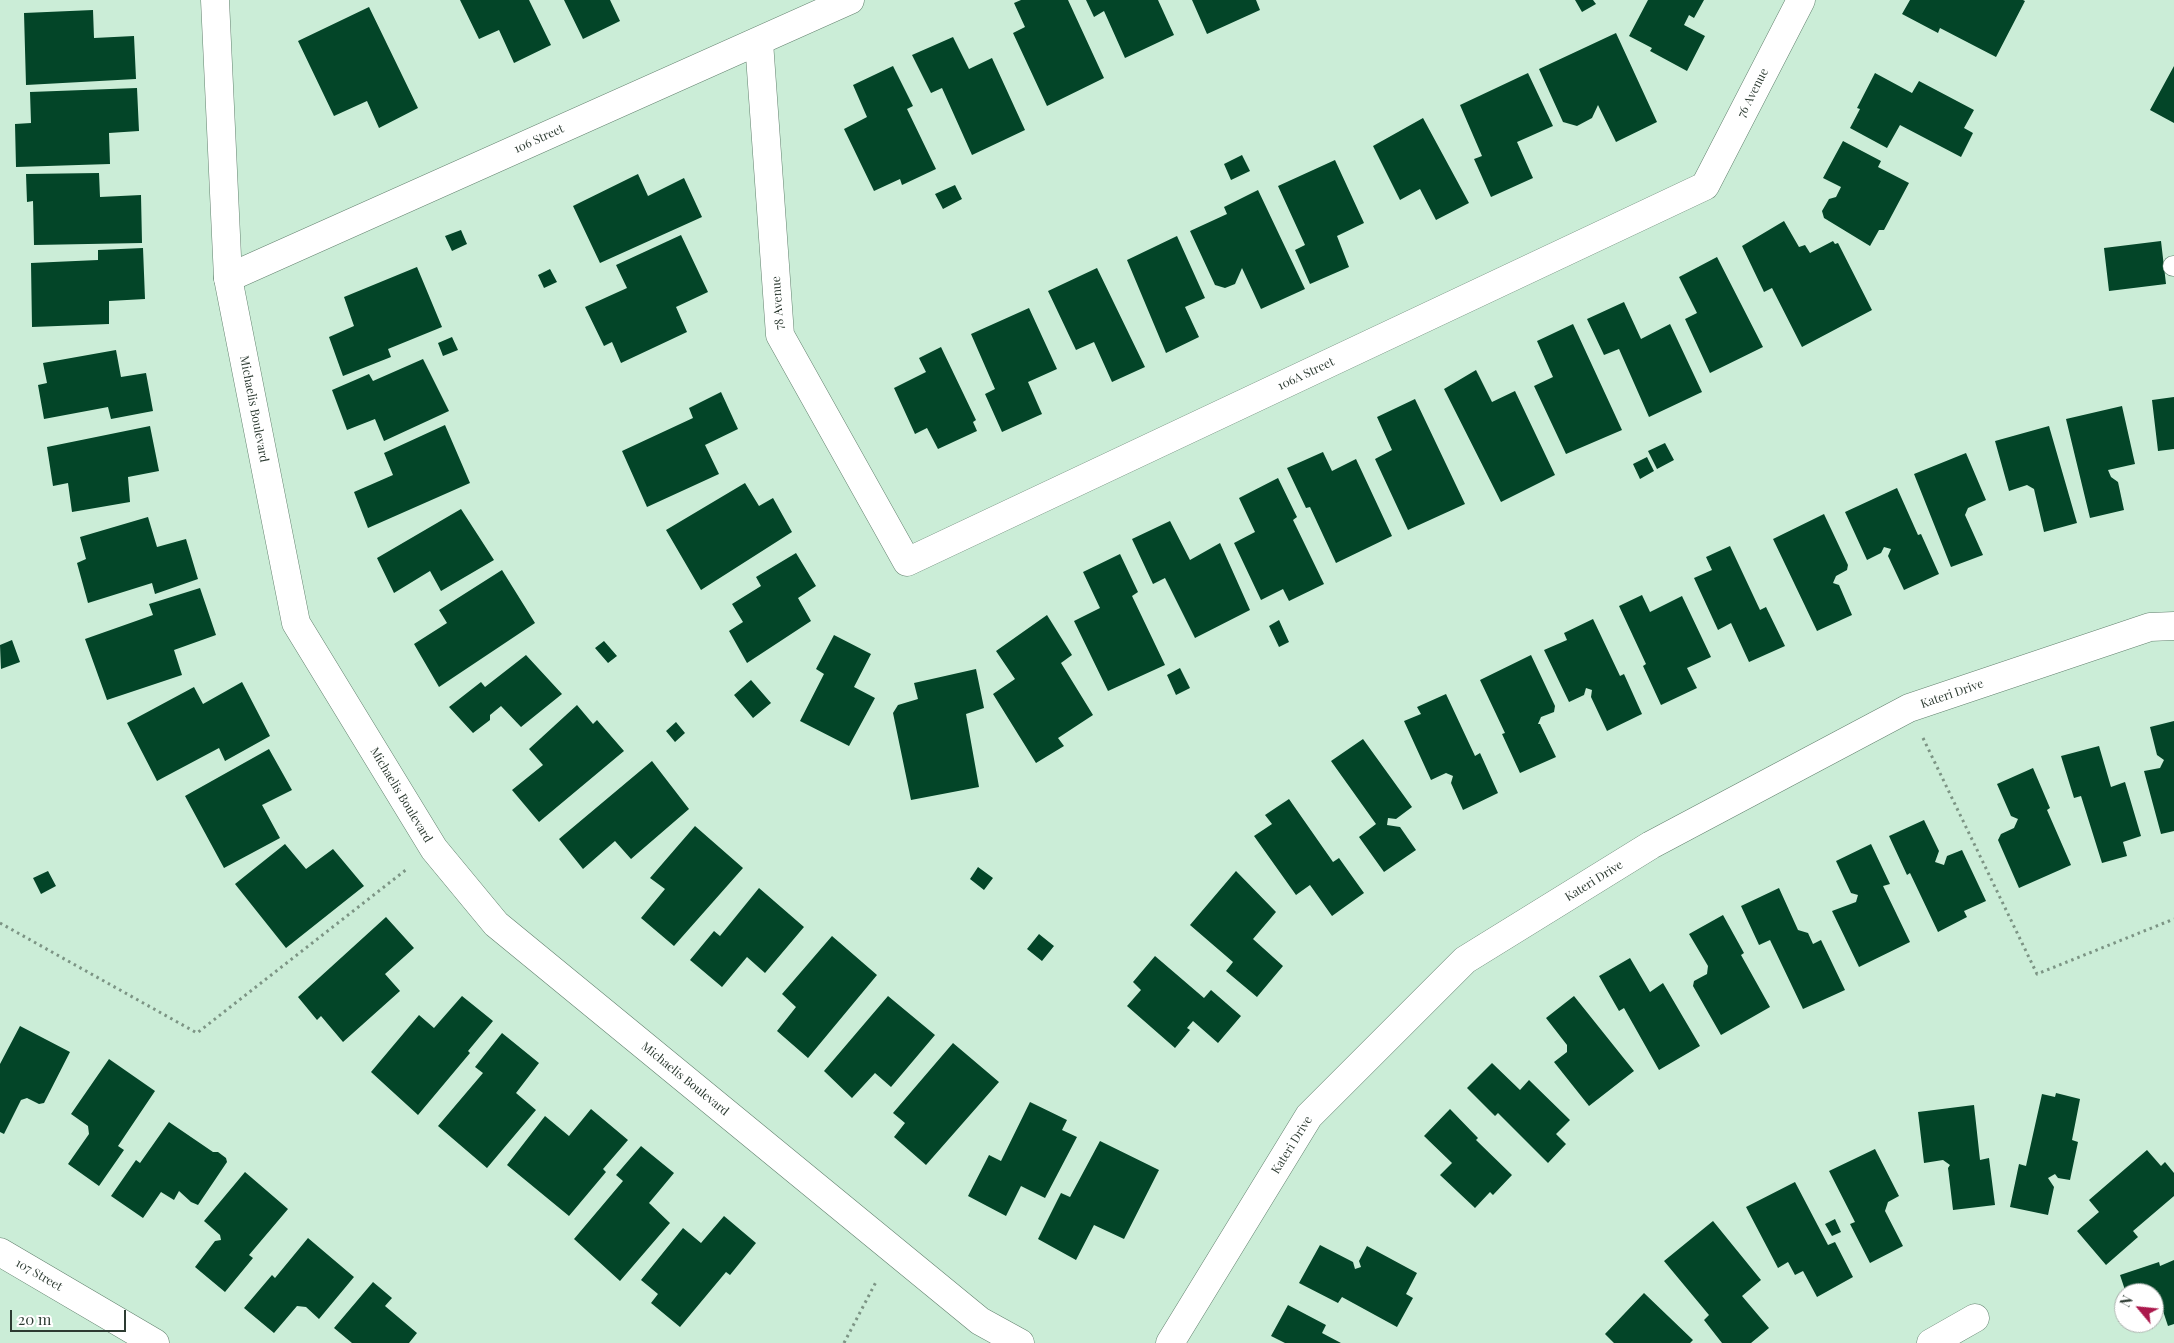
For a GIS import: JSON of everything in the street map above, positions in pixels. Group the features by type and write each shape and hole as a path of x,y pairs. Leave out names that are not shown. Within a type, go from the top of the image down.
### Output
{"street":[{"name":"Michaelis Boulevard","path":"215,0 228,278 296,623 434,849 496,924 980,1321 1020,1343"},
{"name":"106 Street","path":"228,278 850,0"},
{"name":"76 Avenue","path":"1705,186 1800,0"},
{"name":"78 Avenue","path":"759,42 780,335 907,562"},
{"name":"106A Street","path":"907,562 1705,186"},
{"name":"Kateri Drive","path":"1170,1343 1309,1116 1465,960 1651,845 1909,708 2150,627 2174,626"},
{"name":"107 Street","path":"0,1252 155,1343"},
{"path":"1931,1343 1975,1318"}],"path":[{"path":"1909,708 2037,974 2174,919"},
{"path":"0,923 198,1033 434,849"},
{"path":"844,1343 893,1250"}],"building":[{"path":"460,0 529,0 551,45 514,63 499,30 479,39"},
{"path":"564,0 610,0 620,21 583,39"},
{"path":"1021,0 1068,0 1104,78 1047,106 1013,33 1025,27 1014,3"},
{"path":"1086,0 1158,0 1174,35 1125,58 1104,11 1094,17"},
{"path":"1192,0 1256,0 1260,10 1207,34"},
{"path":"1575,0 1593,0 1596,4 1582,12"},
{"path":"1648,0 1704,0 1694,18 1689,15 1684,25 1705,36 1687,71 1650,51 1652,48 1629,36"},
{"path":"1910,0 2025,1 1996,57 1940,28 1938,33 1902,14"},
{"path":"369,7 418,108 379,128 367,101 334,116 298,41"},
{"path":"93,10 94,38 134,36 136,79 26,85 24,13"},
{"path":"1616,33 1657,122 1616,142 1598,105 1592,118 1577,126 1563,122 1539,69"},
{"path":"953,37 969,69 992,58 1025,130 972,155 942,88 931,93 912,55"},
{"path":"893,66 913,106 907,109 936,169 902,185 900,179 874,191 844,129 867,117 853,85"},
{"path":"2174,66 2174,123 2150,110"},
{"path":"1528,73 1553,126 1517,142 1533,178 1491,197 1474,159 1482,156 1460,105"},
{"path":"1875,73 1912,93 1919,81 1974,110 1964,128 1973,133 1961,157 1900,125 1887,148 1850,128 1860,109 1857,108"},
{"path":"137,88 139,131 109,133 110,164 16,167 15,124 31,123 30,92"},
{"path":"1423,118 1469,203 1436,220 1420,189 1400,200 1373,146"},
{"path":"1843,141 1881,161 1878,167 1909,183 1884,230 1879,230 1870,246 1824,218 1822,211 1829,199 1836,197 1841,187 1823,178"},
{"path":"1242,155 1250,171 1231,180 1224,164"},
{"path":"1335,160 1364,223 1337,236 1349,267 1310,284 1295,250 1305,245 1278,186"},
{"path":"99,173 100,197 141,195 142,243 34,245 33,201 27,202 26,174"},
{"path":"638,174 648,196 684,178 702,217 600,263 573,206"},
{"path":"955,185 962,199 943,209 935,194"},
{"path":"1258,190 1305,289 1261,309 1242,268 1235,284 1225,288 1215,285 1190,231 1227,214 1224,207"},
{"path":"1784,221 1799,247 1805,245 1810,253 1833,241 1835,244 1838,243 1872,310 1802,347 1772,288 1764,292 1742,246"},
{"path":"461,230 467,244 452,251 445,236"},
{"path":"681,235 708,292 676,307 687,332 621,363 612,342 604,346 585,307 627,288 616,265"},
{"path":"1177,236 1205,298 1185,307 1199,337 1166,353 1127,260"},
{"path":"2161,241 2166,284 2109,291 2104,248"},
{"path":"143,248 145,299 109,301 109,324 32,327 31,263 98,260 98,250"},
{"path":"1717,257 1763,347 1710,373 1685,319 1697,313 1679,277"},
{"path":"417,267 442,327 388,349 391,357 343,376 329,337 354,326 344,297"},
{"path":"1097,268 1145,367 1112,382 1094,342 1076,350 1048,291"},
{"path":"550,269 557,282 544,288 538,275"},
{"path":"1624,302 1641,339 1670,324 1702,392 1649,417 1619,349 1604,355 1587,319"},
{"path":"1029,308 1057,369 1028,382 1042,414 1002,432 985,394 995,389 971,334"},
{"path":"1573,324 1622,430 1566,454 1534,386 1553,377 1537,341"},
{"path":"452,337 458,350 443,356 438,343"},
{"path":"941,347 976,420 973,422 977,431 938,449 927,428 915,434 894,388 926,372 919,358"},
{"path":"116,350 121,377 146,373 153,411 111,419 108,407 44,419 38,385 47,383 43,363"},
{"path":"423,359 449,411 384,441 375,419 347,430 332,390 369,374 373,381"},
{"path":"1476,370 1492,402 1515,391 1555,475 1501,502 1444,389"},
{"path":"721,392 738,429 705,445 719,474 647,507 622,451 693,418 689,408"},
{"path":"2174,397 2174,449 2158,451 2152,400"},
{"path":"1415,399 1465,504 1408,530 1375,459 1392,450 1377,417"},
{"path":"2122,406 2135,464 2108,470 2111,477 2118,482 2124,510 2090,518 2066,419"},
{"path":"445,425 470,483 368,528 354,492 393,475 384,453"},
{"path":"150,426 159,471 128,477 130,502 72,512 68,483 53,486 47,447"},
{"path":"2049,426 2077,523 2044,532 2034,489 2027,485 2009,491 1995,441"},
{"path":"1665,443 1674,460 1657,469 1648,451"},
{"path":"1323,452 1332,471 1356,459 1392,536 1336,563 1310,507 1306,508 1287,468"},
{"path":"1966,453 1986,500 1968,508 1965,515 1983,555 1951,567 1914,474"},
{"path":"1647,457 1654,471 1640,479 1633,464"},
{"path":"1278,478 1297,517 1293,520 1324,584 1289,601 1283,589 1261,600 1234,543 1255,532 1239,498"},
{"path":"745,483 759,506 773,498 792,532 701,590 666,530"},
{"path":"1897,488 1918,535 1921,534 1939,574 1904,590 1888,556 1891,549 1884,547 1881,553 1867,560 1845,512"},
{"path":"461,509 494,560 441,591 430,571 394,593 377,558"},
{"path":"1824,514 1848,565 1847,570 1836,576 1833,583 1839,585 1852,615 1817,631 1773,539"},
{"path":"148,517 157,547 186,539 198,579 155,594 152,583 88,603 77,563 86,559 80,537"},
{"path":"1170,521 1190,560 1220,543 1250,610 1195,638 1165,578 1153,584 1132,539"},
{"path":"1730,546 1760,610 1766,607 1785,646 1749,662 1731,623 1718,630 1694,578 1712,570 1706,557"},
{"path":"796,553 816,586 798,598 811,621 747,663 729,631 743,622 732,604 761,586 756,577"},
{"path":"1120,554 1138,592 1132,596 1165,665 1108,691 1074,621 1100,608 1083,572"},
{"path":"502,570 535,623 439,687 414,644 447,623 439,610"},
{"path":"200,588 216,635 174,650 182,675 107,700 85,639 153,615 149,604"},
{"path":"1642,595 1650,612 1682,596 1711,657 1687,668 1697,688 1661,705 1643,666 1646,664 1619,606"},
{"path":"1047,615 1072,655 1061,663 1093,715 1058,738 1064,746 1036,763 993,694 1015,679 996,651"},
{"path":"1593,619 1620,676 1624,674 1642,714 1607,731 1591,697 1592,690 1586,688 1584,695 1569,702 1544,650 1567,640 1564,633"},
{"path":"1279,620 1289,642 1279,647 1269,626"},
{"path":"834,635 871,654 854,687 875,698 849,746 800,721 824,674 816,669"},
{"path":"12,640 20,662 1,669 0,645"},
{"path":"604,641 617,656 608,663 595,648"},
{"path":"526,655 562,694 521,727 501,706 490,715 490,720 473,733 449,707 481,682 485,687"},
{"path":"1531,655 1555,706 1554,712 1541,717 1538,724 1540,724 1556,757 1520,773 1502,734 1505,733 1480,680"},
{"path":"1180,668 1190,688 1176,695 1167,675"},
{"path":"976,669 984,708 966,714 979,787 911,800 893,713 898,705 918,699 914,683"},
{"path":"751,680 771,703 753,718 734,695"},
{"path":"242,682 270,736 225,761 219,748 157,781 127,723 194,687 203,704"},
{"path":"1446,694 1475,756 1480,753 1498,793 1463,810 1451,783 1453,776 1446,773 1431,780 1404,721 1421,714 1417,707"},
{"path":"577,705 593,724 597,720 624,751 539,822 512,790 543,765 529,749"},
{"path":"2174,721 2174,831 2161,834 2144,771 2160,768 2164,760 2157,755 2150,727"},
{"path":"676,722 685,733 675,742 666,731"},
{"path":"1363,739 1412,807 1396,819 1388,818 1387,825 1400,827 1416,850 1384,872 1359,837 1376,824 1331,761"},
{"path":"2099,746 2111,787 2125,782 2141,836 2123,842 2127,856 2102,863 2081,796 2074,798 2061,756"},
{"path":"269,749 292,790 262,805 280,838 224,868 185,796"},
{"path":"652,761 689,809 631,859 615,841 583,869 559,839"},
{"path":"2033,768 2050,808 2047,810 2071,865 2019,888 1998,840 2001,834 2014,828 2018,819 2011,816 1997,784"},
{"path":"1289,799 1333,862 1339,858 1364,893 1332,916 1310,885 1296,895 1254,836 1272,824 1265,815"},
{"path":"1924,820 1939,851 1935,862 1944,865 1947,856 1962,850 1986,901 1964,911 1967,917 1938,932 1910,873 1907,875 1889,836"},
{"path":"695,826 743,868 674,946 641,918 665,889 650,878"},
{"path":"285,844 306,869 333,849 364,886 286,948 235,884"},
{"path":"1871,844 1890,884 1883,886 1910,942 1859,967 1832,911 1856,902 1858,895 1851,893 1836,861"},
{"path":"978,867 993,878 984,890 970,879"},
{"path":"48,871 56,886 41,894 33,878"},
{"path":"1236,871 1276,912 1253,939 1283,966 1257,997 1226,971 1233,962 1190,925"},
{"path":"759,888 804,927 765,973 747,957 722,987 690,960 714,931 720,936"},
{"path":"1779,888 1798,930 1808,933 1813,944 1821,940 1845,990 1803,1009 1770,940 1759,945 1741,906"},
{"path":"1723,915 1744,953 1741,955 1770,1007 1721,1035 1693,986 1694,981 1707,974 1708,966 1689,934"},
{"path":"386,917 414,948 385,974 400,991 343,1042 321,1016 317,1020 298,997"},
{"path":"1039,934 1054,946 1042,961 1027,949"},
{"path":"832,936 877,975 808,1058 777,1031 796,1007 782,994"},
{"path":"1155,956 1204,998 1211,990 1241,1016 1218,1043 1193,1021 1187,1028 1190,1030 1175,1048 1127,1006 1141,990 1133,982"},
{"path":"1630,958 1650,992 1663,983 1700,1046 1659,1070 1624,1008 1619,1011 1599,976"},
{"path":"462,996 493,1021 468,1051 470,1053 418,1115 371,1072 419,1015 434,1028"},
{"path":"888,996 935,1035 891,1087 875,1073 852,1098 824,1071"},
{"path":"1574,996 1634,1071 1589,1106 1554,1062 1567,1052 1567,1045 1546,1018"},
{"path":"20,1026 70,1052 44,1103 39,1104 27,1098 21,1100 4,1134 0,1132 0,1064"},
{"path":"502,1033 539,1063 516,1093 536,1110 487,1168 438,1126 483,1073 475,1067"},
{"path":"953,1043 999,1082 926,1165 894,1137 905,1123 893,1113"},
{"path":"109,1059 155,1091 118,1146 124,1150 99,1186 68,1164 89,1134 88,1126 71,1114"},
{"path":"1492,1063 1520,1090 1529,1080 1570,1120 1556,1134 1566,1144 1548,1163 1498,1113 1495,1116 1467,1088"},
{"path":"2056,1093 2080,1099 2072,1140 2078,1142 2070,1180 2058,1178 2055,1174 2048,1178 2054,1187 2048,1215 2010,1207 2019,1164 2026,1166 2042,1094 2055,1097"},
{"path":"1030,1102 1067,1120 1062,1130 1077,1137 1045,1198 1021,1186 1006,1216 968,1196 989,1155 1001,1161"},
{"path":"1974,1105 1980,1160 1989,1158 1995,1205 1953,1210 1948,1168 1950,1165 1943,1160 1924,1163 1918,1112"},
{"path":"591,1109 628,1140 603,1169 606,1172 569,1216 507,1165 545,1116 569,1136"},
{"path":"1450,1109 1478,1138 1476,1140 1512,1175 1493,1195 1490,1192 1475,1208 1440,1175 1452,1163 1424,1136"},
{"path":"169,1122 213,1152 218,1152 226,1158 227,1162 198,1205 191,1202 179,1191 174,1200 161,1192 143,1218 111,1196 136,1160 140,1163"},
{"path":"1100,1141 1159,1170 1124,1239 1094,1225 1076,1260 1038,1239 1061,1193 1070,1197"},
{"path":"641,1146 674,1173 649,1203 670,1223 620,1281 574,1239 623,1181 616,1175"},
{"path":"1875,1149 1899,1196 1888,1202 1885,1211 1903,1246 1870,1263 1850,1224 1855,1222 1829,1171"},
{"path":"2147,1150 2161,1166 2165,1162 2174,1173 2174,1196 2133,1231 2138,1237 2106,1265 2077,1231 2099,1212 2089,1200"},
{"path":"245,1172 288,1209 249,1255 253,1258 225,1292 195,1267 215,1241 221,1240 220,1235 204,1221"},
{"path":"1795,1182 1828,1245 1835,1242 1853,1277 1817,1297 1803,1271 1795,1275 1788,1262 1778,1268 1746,1207"},
{"path":"724,1216 756,1243 730,1275 726,1272 680,1327 651,1303 658,1294 641,1280 683,1228 701,1243"},
{"path":"1835,1219 1841,1232 1832,1236 1825,1224"},
{"path":"1713,1221 1761,1280 1742,1296 1769,1328 1751,1343 1722,1343 1704,1320 1709,1315 1664,1261"},
{"path":"308,1238 354,1277 319,1319 306,1307 297,1306 274,1333 244,1308 272,1275 275,1278"},
{"path":"1320,1245 1353,1262 1355,1269 1361,1267 1359,1261 1367,1246 1417,1273 1406,1294 1413,1298 1397,1327 1342,1297 1338,1303 1299,1283"},
{"path":"2174,1260 2174,1324 2168,1326 2164,1314 2164,1283 2123,1283 2120,1275 2159,1262 2160,1266"},
{"path":"373,1282 392,1298 385,1306 417,1333 409,1343 352,1343 334,1328"},
{"path":"1644,1293 1693,1340 1690,1343 1614,1343 1605,1334"},
{"path":"1288,1305 1326,1325 1322,1333 1341,1343 1285,1343 1271,1336"}]}
